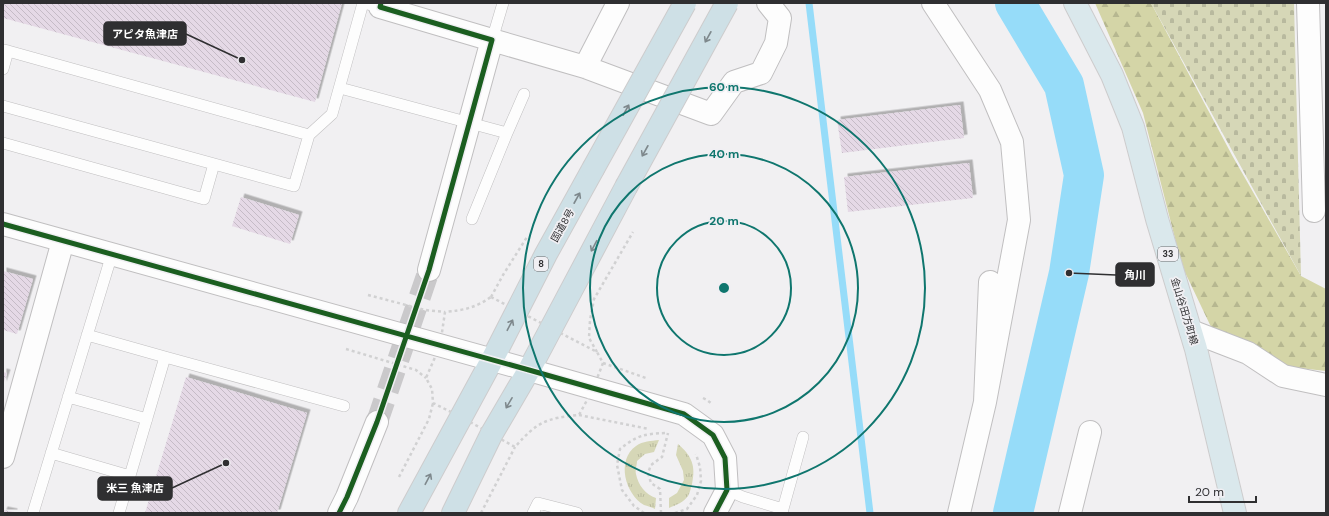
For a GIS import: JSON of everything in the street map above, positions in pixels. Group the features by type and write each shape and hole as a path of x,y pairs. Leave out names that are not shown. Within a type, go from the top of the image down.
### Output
{"highway":[{"name":"国道8号","path":"409,513 492,360 546,254 684,3"},
{"path":"453,513 491,435 528,370 727,3"}],"main road":[{"name":"金山谷田方町線","path":"1075,3 1112,75 1133,127 1157,220 1191,331 1235,513"}],"street":[{"path":"585,67 618,3"},
{"path":"380,5 585,67 711,114 734,82 761,73 776,43 780,18 768,3"},
{"path":"933,3 990,90 1012,142 1019,220 985,402 959,513"},
{"path":"1308,3 1314,210"},
{"path":"429,270 492,40"},
{"path":"3,224 684,414 713,435 725,458 726,490 715,513"},
{"path":"4,448 63,241"},
{"path":"985,402 990,282"},
{"path":"1191,331 1248,353 1283,376 1326,385"},
{"path":"339,513 347,497 377,422"},
{"path":"1070,513 1090,432"}],"lane":[{"path":"3,106 294,186 309,135 332,114 363,3 380,5"},
{"path":"492,40 503,3"},
{"path":"3,68 6,50 309,135"},
{"path":"340,88 507,133"},
{"path":"472,219 524,94"},
{"path":"3,143 204,199 214,164"},
{"path":"33,513 112,254"},
{"path":"87,335 344,406"},
{"path":"119,513 165,356"},
{"path":"68,397 147,419"},
{"path":"726,490 782,511 803,437"},
{"path":"51,453 130,476"},
{"path":"533,513 538,502 577,513"}],"path":[{"path":"597,352 589,338 590,320 594,299 633,232"},
{"path":"491,297 528,236"},
{"path":"368,296 425,310 445,312"},
{"path":"346,349 416,370 426,378"},
{"path":"399,477 429,419 433,403"},
{"path":"579,415 674,435"},
{"path":"644,513 634,506 622,490 618,465 620,449 633,439 647,434 669,433"},
{"path":"661,513 660,489 651,483 648,473 651,465 662,458 669,433"},
{"path":"482,513 515,447"},
{"path":"675,513 687,508 697,496 701,481 700,467 695,450"}],"green space":[{"path":"1095,3 1151,3 1233,157 1301,276 1326,289 1326,371 1280,366 1212,329 1182,266 1143,113"},
{"path":"1151,3 1294,3 1301,276 1167,32"},
{"path":"659,440 654,452 645,454 637,461 636,471 637,478 643,489 649,495 656,498 655,509 644,505 637,500 625,477 625,468 626,460 630,452 636,446 644,442"},
{"path":"678,444 690,457 693,467 693,478 689,495 680,503 669,508 669,498 677,493 684,480 683,471 676,455"}],"building":[{"path":"3,3 342,3 315,102 3,18"},
{"path":"960,105 964,138 842,153 837,120"},
{"path":"969,163 973,198 848,212 844,177"},
{"path":"241,197 299,215 290,244 232,226"},
{"path":"3,271 33,279 17,334 3,330"},
{"path":"3,372 7,373 3,385"},
{"path":"186,377 307,413 277,513 145,513"},
{"path":"4,510 14,512 14,513 3,513"}],"waterway":[{"path":"809,3 870,513"},
{"path":"1013,513 1069,273 1084,175 1064,85 1015,3"}],"tunnel":[{"path":"377,422 429,270"}],"cycle path":[{"path":"339,513 347,497 377,422 429,270 492,40 380,7 381,3"},
{"path":"3,224 684,414 713,435 725,458 727,490 715,513"}],"place":[{"name":"アピタ魚津店","path":"242,60"},
{"name":"角川","path":"1069,273"},
{"name":"米三 魚津店","path":"226,463"}]}
